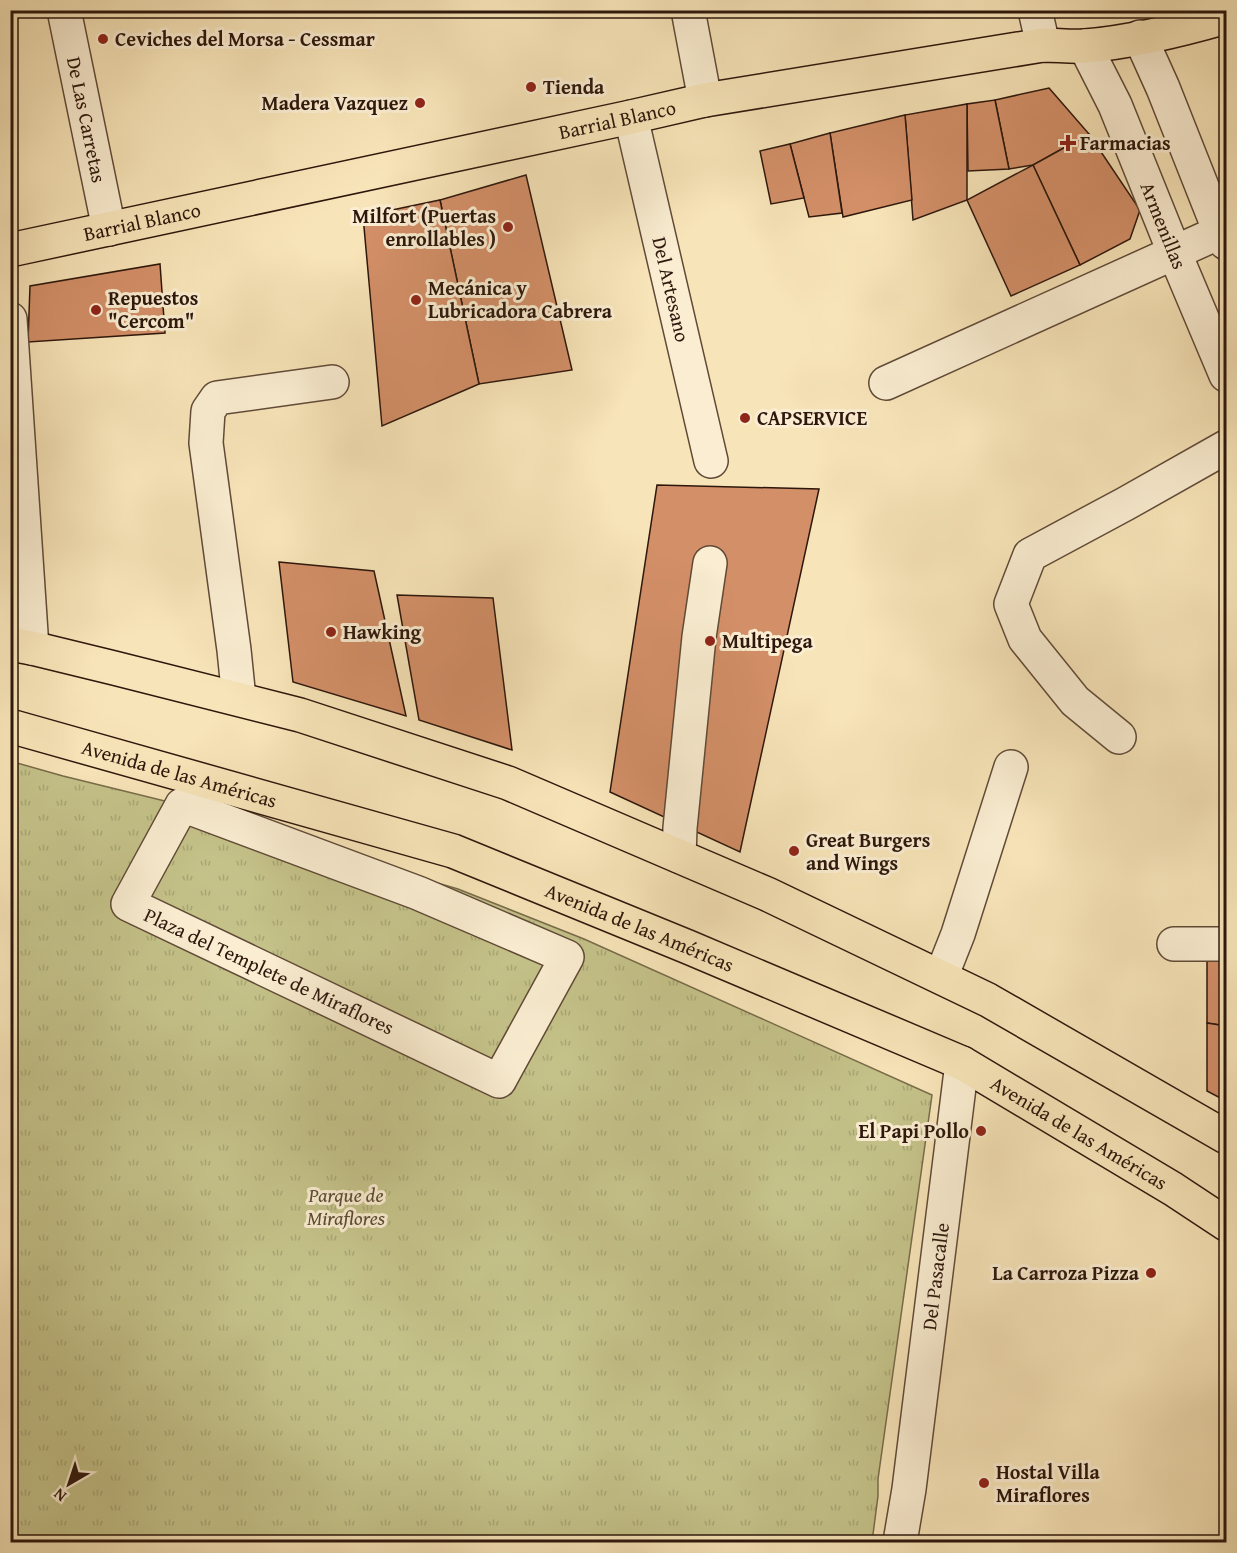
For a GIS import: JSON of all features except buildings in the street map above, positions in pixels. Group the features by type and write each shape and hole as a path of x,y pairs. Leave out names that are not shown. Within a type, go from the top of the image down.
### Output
{"main road":[{"name":"Barrial Blanco","path":"10,250 705,100 1043,45 1085,46 1140,38 1227,17"},
{"path":"21,646 300,715 508,783 767,894 988,1000 1227,1137"},
{"name":"Avenida de las Américas","path":"10,726 453,851 688,947 962,1063 1173,1189 1227,1224"}],"street":[{"name":"De Las Carretas","path":"64,10 109,229"},
{"path":"688,10 705,100"},
{"path":"1035,10 1043,45"},
{"path":"886,383 1175,254 1223,238 1163,88 1140,38"},
{"name":"Armenillas","path":"1085,46 1115,105 1227,375"},
{"name":"Del Artesano","path":"631,117 711,461"},
{"path":"10,319 21,646"},
{"path":"239,699 206,443 208,411 218,398 332,382"},
{"path":"1119,737 1067,692 1025,639 1011,604 1030,555 1227,447"},
{"path":"679,856 698,648 710,563"},
{"path":"940,977 957,934 1011,766"},
{"name":"Plaza del Templete de Miraflores","path":"182,805 418,893 567,957 499,1081 128,904 182,805"},
{"path":"1174,944 1227,944"},
{"name":"Del Pasacalle","path":"900,1542 909,1488 962,1063"},
{"name":"Del Pasacalle","path":"909,1488 921,1542"}],"green space":[{"name":"Parque de Miraflores","path":"10,761 181,805 458,889 584,939 932,1095 878,1479 872,1542 11,1542"}],"place":[{"name":"Ceviches del Morsa - Cessmar","path":"103,39"},
{"name":"Tienda","path":"531,87"},
{"name":"Madera Vazquez","path":"420,103"},
{"name":"Farmacias","path":"1068,143"},
{"name":"Milfort (Puertas enrollables )","path":"508,227"},
{"name":"Mecánica y Lubricadora Cabrera","path":"416,300"},
{"name":"Repuestos \"Cercom\"","path":"96,310"},
{"name":"CAPSERVICE","path":"745,418"},
{"name":"Hawking","path":"331,632"},
{"name":"Multipega","path":"710,641"},
{"name":"Great Burgers and Wings","path":"794,851"},
{"name":"El Papi Pollo","path":"981,1131"},
{"name":"La Carroza Pizza","path":"1151,1273"},
{"name":"Hostal Villa Miraflores","path":"984,1483"}]}
